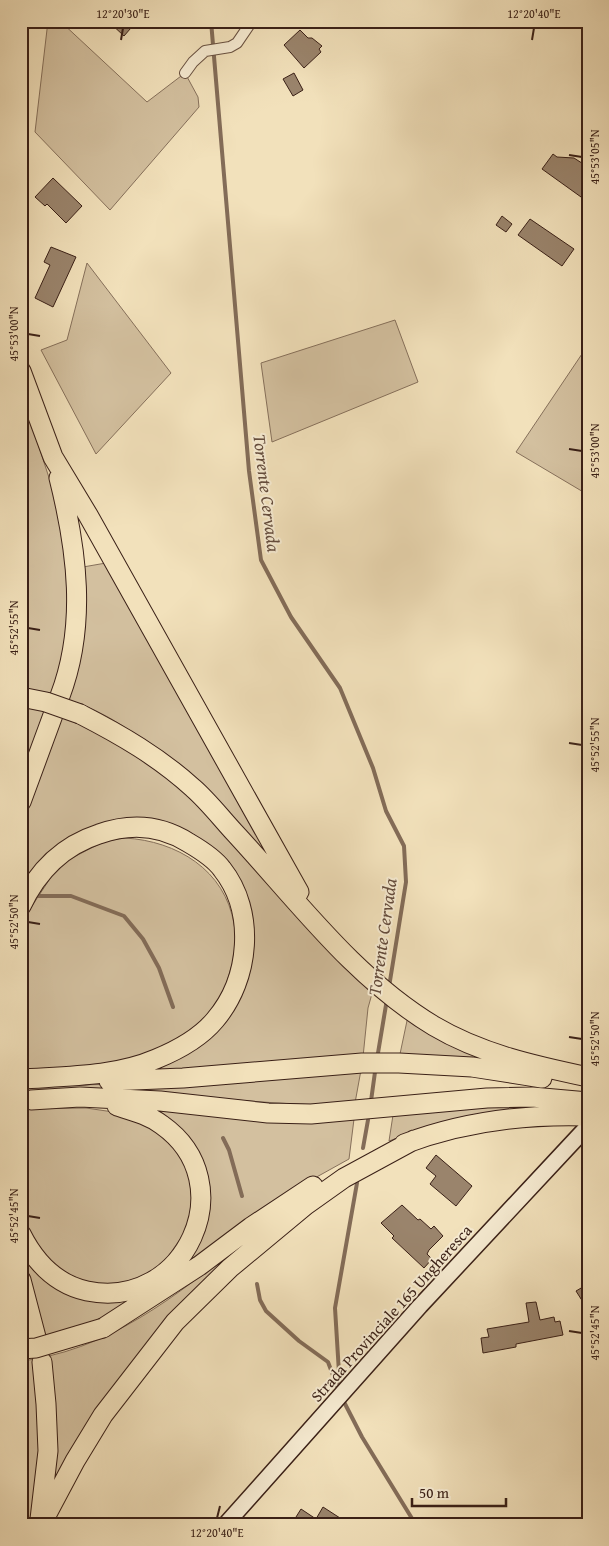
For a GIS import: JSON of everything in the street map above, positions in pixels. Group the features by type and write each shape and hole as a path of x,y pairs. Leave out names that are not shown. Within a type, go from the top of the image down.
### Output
{"highway":[{"path":"21,371 53,457 69,520 75,559 78,608 71,654 60,696"},
{"path":"53,457 88,515 315,922"},
{"path":"21,697 46,702 80,714 131,740 194,789 315,922 373,981 435,1026 481,1048 529,1064 588,1077"},
{"path":"21,802 53,715"},
{"path":"21,906 42,872 65,849 83,839 116,828 146,827 175,834 201,850 222,869 237,896 243,921 245,950 241,974 233,994 216,1020 197,1037 178,1049 155,1060 98,1074 21,1079"},
{"path":"21,1079 100,1081 183,1078 362,1063 399,1063 472,1067 588,1085"},
{"path":"26,1100 80,1097 160,1101 268,1113 310,1114 354,1112 487,1098 532,1097 581,1101"},
{"path":"21,1234 38,1262 58,1279 88,1291 120,1292 144,1285 167,1272 176,1263 193,1236 201,1205 198,1178 189,1154 173,1134 152,1118 112,1104 26,1100"},
{"path":"21,1280 29,1345 36,1348 103,1328 199,1266 300,1194 414,1140 491,1122 532,1117 587,1122"},
{"path":"40,1525 75,1461 104,1415 175,1322 230,1268 344,1173"},
{"path":"40,1525 48,1451 42,1362"}],"main road":[{"name":"Strada Provinciale 165 Ungheresca","path":"225,1525 587,1122"}],"street":[{"path":"185,74 193,62 206,51 230,47 237,43 252,21"}],"shaded area":[{"path":"48,21 60,21 147,102 185,73 198,97 199,107 110,210 35,132"},
{"path":"87,263 171,373 96,454 41,350 67,340"},
{"path":"395,320 418,382 272,442 261,363"},
{"path":"588,345 588,490 585,493 516,452"},
{"path":"21,392 55,496 70,568 68,633 54,696 21,689"},
{"path":"106,563 267,852 262,855 196,787 148,744 123,726 95,711 66,699 83,567"},
{"path":"21,705 49,711 21,785"},
{"path":"61,714 146,758 200,807 373,990 368,1008 363,1057 149,1071 213,1029 246,917 197,845 99,829 21,895 21,820"},
{"path":"125,838 144,840 180,852 196,862 220,888 229,905 237,948 234,967 221,998 205,1020 180,1040 143,1056 82,1067 21,1071 21,932 30,909 55,871 68,860 105,841"},
{"path":"408,1016 486,1055 482,1060 400,1054"},
{"path":"361,1070 355,1103 288,1104 122,1092 21,1091 21,1086 125,1084"},
{"path":"541,1105 541,1108 437,1124 389,1141 393,1115 414,1111"},
{"path":"86,1108 127,1114 171,1140 190,1171 193,1219 165,1265 129,1283 98,1285 68,1276 44,1257 25,1226 21,1215 21,1109"},
{"path":"153,1109 354,1119 349,1159 286,1194 135,1305 45,1342 22,1256 25,1255 44,1275 144,1291 208,1199"},
{"path":"272,1220 210,1285 51,1497 49,1356 80,1347 110,1334 139,1318 194,1281"},
{"path":"36,1359 41,1420 37,1487 30,1525 21,1525 21,1361"}],"building":[{"path":"108,21 137,21 124,36"},
{"path":"300,30 308,38 312,38 322,46 319,49 321,52 304,68 284,45"},
{"path":"294,73 303,90 293,96 283,79"},
{"path":"553,154 557,157 574,158 588,167 588,202 542,169"},
{"path":"53,178 82,206 66,223 47,204 45,206 35,197"},
{"path":"502,216 512,224 506,232 496,225"},
{"path":"530,219 574,249 562,266 518,235"},
{"path":"51,247 76,257 53,307 35,298 50,265 44,262"},
{"path":"436,1155 472,1186 456,1206 430,1184 436,1176 426,1168"},
{"path":"402,1205 431,1229 434,1226 443,1236 429,1250 427,1254 432,1259 424,1268 392,1238 394,1236 381,1223"},
{"path":"588,1284 588,1310 576,1291"},
{"path":"536,1302 540,1320 554,1317 555,1322 560,1321 563,1335 516,1344 516,1347 483,1353 481,1338 489,1337 487,1329 529,1322 526,1303"},
{"path":"323,1507 340,1518 335,1525 291,1525 301,1509 316,1519"}],"waterway":[{"name":"Torrente Cervada","path":"211,21 249,471 261,560 291,617 340,688 373,768 386,811 404,846 406,882 389,987"},
{"path":"37,896 71,896 124,916 143,939 159,968 173,1007"},
{"name":"Torrente Cervada","path":"378,1053 387,999"},
{"name":"Torrente Cervada","path":"371,1101 375,1072"},
{"name":"Torrente Cervada","path":"363,1148 368,1120"},
{"path":"223,1138 229,1150 242,1196"},
{"name":"Torrente Cervada","path":"340,1389 335,1308 357,1183"},
{"path":"257,1284 260,1300 266,1311 299,1341 328,1362 339,1391"},
{"name":"Torrente Cervada","path":"342,1398 362,1437 416,1525"}]}
